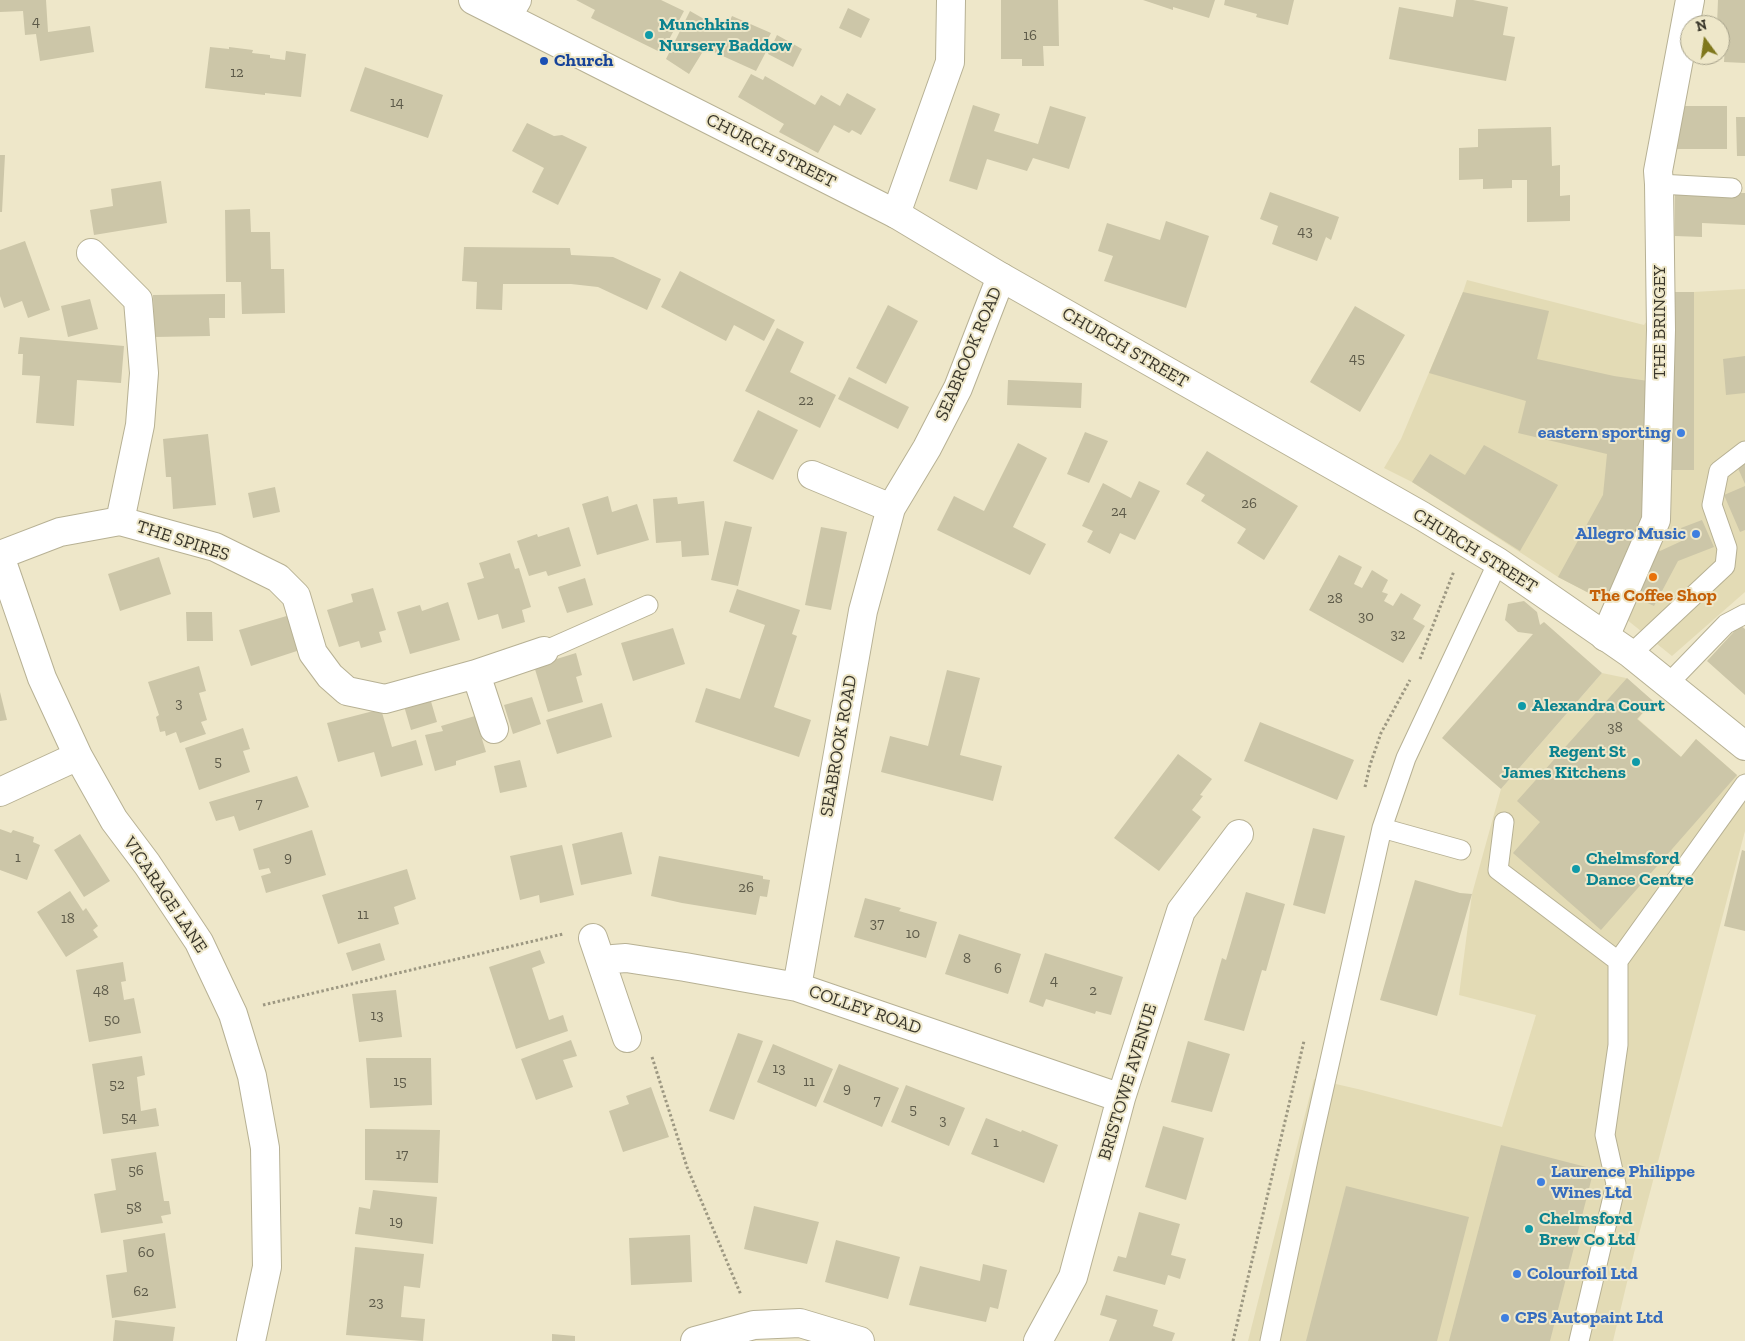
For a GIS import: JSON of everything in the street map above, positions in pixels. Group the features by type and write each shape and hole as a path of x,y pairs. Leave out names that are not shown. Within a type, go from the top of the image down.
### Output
{"street":[{"name":"CHURCH STREET","path":"474,0 512,9 896,214 1001,278 1422,516 1498,562 1631,654 1667,685 1745,746"},
{"path":"896,214 950,62 951,0"},
{"name":"THE BRINGEY","path":"1605,637 1656,520 1661,330 1658,171 1690,0"},
{"path":"91,253 138,300 144,374 140,424 120,521"},
{"name":"SEABROOK ROAD","path":"797,987 863,611 891,508 927,448 958,388 1001,278"},
{"path":"812,475 891,508"},
{"name":"THE SPIRES","path":"0,555 60,532 120,521 215,547 278,578 296,596 313,653 330,676 347,691 385,699 476,674 544,652"},
{"name":"VICARAGE LANE","path":"0,555 42,678 78,756 114,820 147,864 200,942 234,1014 252,1076 265,1148 267,1267 251,1341"},
{"path":"476,674 494,729"},
{"path":"0,792 78,756"},
{"name":"BRISTOWE AVENUE","path":"1038,1341 1073,1277 1121,1098 1181,911 1239,834"},
{"path":"598,951 626,1038"},
{"name":"COLLEY ROAD","path":"598,951 613,959 626,958 685,966 797,987 1121,1098"},
{"path":"695,1341 754,1325 800,1322 860,1341"}],"lane":[{"path":"1659,184 1732,188"},
{"path":"1631,654 1725,566 1727,548 1712,505 1719,471 1745,451"},
{"path":"1270,1341 1310,1150 1382,828 1406,758 1498,562"},
{"path":"544,652 648,605"},
{"path":"1667,685 1726,624 1745,614"},
{"path":"1579,1341 1616,1184 1606,1135 1618,1045 1618,961 1745,784"},
{"path":"1504,822 1498,870 1618,961"},
{"path":"1382,828 1461,850"}],"path":[{"path":"234,1014 261,1005 569,932 598,951"},
{"path":"626,1038 651,1052 687,1166 754,1325"}],"shaded area":[{"path":"1467,280 1644,325 1667,292 1745,289 1745,592 1672,656 1608,603 1558,577 1412,482 1384,468 1401,439"},
{"path":"1602,673 1626,678 1653,701 1638,719 1681,757 1696,739 1737,775 1745,800 1745,831 1634,1253 1613,1341 1248,1341 1314,1079 1502,1127 1536,1015 1459,995 1472,894 1501,789"}],"building":[{"path":"0,0 46,0 48,32 90,26 94,52 40,61 36,34 25,35 23,11 0,12"},
{"name":"Munchkins Nursery Baddow","path":"576,0 661,0 684,11 662,53 591,18 595,10"},
{"path":"1001,0 1058,0 1059,46 1043,46 1044,66 1022,66 1022,59 1001,59"},
{"path":"1143,0 1215,0 1209,18 1173,7 1173,10"},
{"path":"1225,0 1294,0 1288,25 1256,17 1257,14 1224,5"},
{"path":"1456,0 1473,0 1508,7 1503,35 1515,37 1506,81 1389,59 1399,7 1453,17"},
{"path":"1718,0 1745,0 1745,63 1730,62 1730,15 1717,15"},
{"path":"848,8 870,19 861,38 839,28"},
{"path":"690,11 725,31 732,16 771,33 763,48 767,50 756,71 705,48 689,74 666,59"},
{"path":"777,35 802,49 793,67 768,54"},
{"path":"210,47 253,50 252,53 270,55 270,58 285,60 286,51 306,54 301,97 205,88"},
{"path":"365,67 443,95 428,138 350,111"},
{"path":"751,74 763,80 765,76 815,105 821,95 840,106 847,93 876,109 861,135 852,130 849,133 834,125 818,153 779,132 784,124 738,97"},
{"path":"973,105 1000,114 994,131 1038,144 1050,106 1086,117 1069,169 1033,158 1027,171 987,159 977,190 949,181"},
{"path":"1677,106 1727,106 1727,149 1677,149"},
{"path":"1736,117 1745,117 1745,156 1737,156"},
{"path":"527,123 554,136 562,135 587,147 558,205 532,192 544,168 512,151"},
{"path":"1551,127 1552,166 1560,165 1560,196 1570,195 1570,221 1527,222 1527,180 1512,180 1512,188 1483,189 1483,179 1459,180 1459,148 1478,147 1478,129"},
{"path":"0,155 5,155 2,212 0,212"},
{"path":"161,181 167,223 94,235 90,210 113,206 111,189"},
{"path":"1270,192 1339,217 1331,240 1326,237 1317,261 1272,244 1278,226 1260,219"},
{"path":"1675,193 1745,193 1745,225 1702,223 1702,237 1675,236"},
{"path":"250,209 251,232 270,232 271,269 284,269 285,313 242,314 241,282 226,282 225,210"},
{"path":"1166,221 1209,236 1186,308 1104,281 1113,256 1098,251 1107,223 1160,240"},
{"path":"25,241 50,310 28,318 22,301 4,308 0,296 0,250"},
{"path":"464,247 570,248 571,255 613,257 661,279 647,310 598,287 571,284 503,284 502,310 476,309 477,282 462,281"},
{"path":"680,271 775,320 764,341 734,325 726,341 661,307"},
{"path":"1463,292 1549,311 1537,359 1614,376 1648,381 1650,521 1608,603 1558,577 1603,495 1607,454 1518,433 1526,401 1429,373"},
{"path":"1667,292 1694,292 1694,470 1668,470"},
{"path":"225,294 225,318 209,318 210,336 154,337 153,295"},
{"path":"90,299 98,329 68,337 61,306"},
{"path":"888,305 918,321 886,384 856,368"},
{"path":"1355,306 1405,335 1360,412 1310,382"},
{"path":"777,328 804,342 790,372 836,395 820,428 745,391"},
{"path":"20,337 124,346 121,383 77,380 74,426 36,423 40,376 22,375 23,354 18,354"},
{"path":"1745,356 1745,393 1726,395 1723,359"},
{"path":"849,377 909,407 898,429 838,399"},
{"path":"1008,380 1082,383 1081,408 1007,405"},
{"path":"758,410 798,430 773,480 733,461"},
{"path":"1085,432 1108,441 1089,483 1067,474"},
{"path":"208,434 216,505 173,509 171,477 166,477 163,439"},
{"path":"1018,443 1047,458 1013,527 1046,544 1030,575 937,530 954,496 984,511"},
{"path":"1484,445 1558,485 1520,551 1412,482 1430,454 1465,475"},
{"path":"1207,451 1298,506 1264,560 1237,543 1246,529 1201,501 1205,495 1186,484"},
{"path":"1745,463 1745,484 1737,466"},
{"path":"1139,481 1160,491 1135,540 1120,533 1110,554 1087,542 1093,531 1082,526 1103,483 1131,498"},
{"path":"1745,486 1745,530 1740,532 1724,495"},
{"path":"275,487 280,512 253,518 248,493"},
{"path":"608,496 612,512 637,504 649,540 597,555 582,504"},
{"path":"677,497 678,504 704,501 709,555 682,557 681,541 656,543 653,499"},
{"name":"The Coffee Shop","path":"1702,520 1714,547 1678,561 1654,606 1626,593 1654,547 1660,551 1686,539 1681,528"},
{"path":"725,521 752,527 738,586 711,580"},
{"path":"569,527 581,566 548,576 546,571 529,576 517,541 537,534 538,537"},
{"path":"821,527 847,532 831,610 805,605"},
{"path":"510,553 515,569 519,568 531,607 522,610 525,622 502,629 498,614 478,620 467,583 484,578 479,563"},
{"path":"1339,555 1362,567 1354,584 1362,588 1372,570 1388,580 1382,592 1388,594 1384,601 1393,606 1401,593 1421,605 1413,619 1425,626 1403,663 1309,610"},
{"path":"159,557 171,594 120,611 108,574"},
{"path":"585,578 593,605 567,613 558,587"},
{"path":"373,588 386,630 379,632 382,642 361,648 359,641 339,647 327,610 353,602 351,594"},
{"path":"737,589 800,610 792,634 797,636 774,707 811,720 799,757 695,722 706,688 740,699 765,625 729,612"},
{"name":"Alexandra Court","path":"1524,601 1537,612 1540,625 1544,622 1602,673 1501,789 1442,738 1533,634 1518,632 1505,620 1508,604"},
{"path":"448,602 460,640 410,654 397,612 420,605 422,611"},
{"path":"186,612 212,612 213,641 187,641"},
{"path":"290,615 300,650 251,666 239,630"},
{"path":"1740,625 1745,629 1745,695 1707,661"},
{"path":"673,628 685,664 633,681 621,643"},
{"path":"576,653 582,675 576,677 583,702 548,712 534,666"},
{"path":"199,666 206,691 199,693 207,720 201,722 206,734 180,743 176,732 166,736 165,731 160,732 156,717 159,715 148,682"},
{"path":"947,670 980,678 960,755 1002,766 993,801 881,772 890,736 928,746"},
{"path":"1627,678 1653,701 1637,719 1681,757 1696,739 1737,775 1601,930 1513,853 1540,822 1517,801"},
{"path":"0,692 7,720 0,721"},
{"path":"532,697 541,724 513,734 504,705"},
{"path":"430,698 437,722 411,730 404,706"},
{"path":"602,703 612,737 557,754 546,720"},
{"path":"381,709 392,747 416,740 423,765 381,777 374,752 338,762 327,723"},
{"path":"475,716 486,752 456,761 456,765 435,771 425,735 443,731 441,726"},
{"path":"1260,722 1354,760 1337,800 1244,761"},
{"path":"243,728 250,749 243,751 250,772 199,790 185,748"},
{"path":"1178,754 1212,779 1200,795 1203,796 1192,810 1201,817 1159,871 1114,838"},
{"path":"520,760 527,787 500,793 494,766"},
{"path":"297,776 309,807 239,831 234,816 216,821 209,802"},
{"path":"1313,828 1345,836 1325,914 1293,905"},
{"path":"0,829 11,833 13,830 34,837 33,842 40,845 27,880 0,870"},
{"path":"312,830 326,875 266,893 261,876 271,873 269,868 259,870 253,849"},
{"path":"622,832 632,874 581,885 572,844"},
{"path":"80,834 110,881 84,897 54,850"},
{"path":"562,845 574,895 540,903 539,895 520,900 510,856"},
{"path":"1742,850 1745,851 1745,931 1724,926"},
{"path":"659,856 763,876 763,879 770,880 767,897 760,896 756,915 651,896"},
{"path":"407,869 416,899 394,907 399,924 338,944 322,895"},
{"path":"1415,880 1460,893 1472,894 1437,1016 1380,1000"},
{"path":"70,891 83,911 86,908 98,926 93,930 98,937 66,957 37,912"},
{"path":"1246,892 1285,904 1266,971 1262,970 1244,1031 1204,1020 1222,958 1226,960"},
{"path":"865,898 901,908 899,911 937,922 926,958 854,937"},
{"path":"959,934 1021,954 1008,994 945,974"},
{"path":"380,943 385,960 352,971 346,953"},
{"path":"540,950 545,963 532,968 549,1020 563,1015 568,1031 516,1049 489,967"},
{"path":"1045,953 1123,977 1111,1015 1096,1011 1095,1014 1046,999 1043,1007 1029,1002"},
{"path":"123,962 126,981 121,982 124,1000 134,998 141,1033 89,1042 76,970"},
{"path":"396,990 402,1037 359,1042 352,994"},
{"path":"738,1033 763,1041 734,1120 709,1111"},
{"path":"571,1040 577,1056 563,1060 573,1087 536,1100 521,1059"},
{"path":"1188,1041 1230,1054 1212,1112 1171,1102"},
{"path":"773,1044 833,1069 816,1107 757,1082"},
{"path":"142,1056 145,1075 137,1077 141,1111 156,1108 159,1126 103,1134 92,1064"},
{"path":"366,1058 431,1058 432,1105 370,1108"},
{"path":"839,1064 899,1088 882,1127 823,1102"},
{"path":"906,1085 965,1108 949,1146 891,1122"},
{"path":"651,1087 669,1137 623,1152 609,1111 629,1104 626,1096"},
{"path":"986,1118 1058,1145 1044,1183 971,1154"},
{"path":"1163,1126 1204,1138 1186,1200 1145,1187"},
{"path":"365,1129 440,1130 438,1183 365,1180"},
{"path":"1501,1145 1594,1169 1550,1341 1449,1341"},
{"path":"156,1152 164,1201 169,1201 171,1214 161,1216 163,1223 101,1233 94,1194 116,1190 111,1159"},
{"path":"1346,1186 1469,1217 1437,1341 1306,1341"},
{"path":"373,1190 437,1197 433,1244 355,1234 359,1207 370,1209"},
{"path":"754,1206 819,1222 807,1264 744,1249"},
{"path":"1139,1212 1180,1224 1171,1255 1186,1259 1180,1279 1168,1275 1165,1285 1113,1271 1118,1256 1126,1258"},
{"path":"165,1233 176,1308 112,1318 106,1275 127,1272 123,1240"},
{"path":"690,1235 692,1282 631,1285 629,1238"},
{"path":"836,1240 900,1257 888,1299 825,1282"},
{"path":"355,1247 424,1254 420,1288 404,1286 401,1317 425,1319 423,1341 346,1335"},
{"path":"983,1264 1007,1270 998,1309 990,1307 986,1322 909,1305 920,1266 980,1281"},
{"path":"1106,1295 1158,1310 1153,1326 1175,1333 1172,1341 1109,1341 1117,1320 1100,1315"},
{"path":"115,1320 175,1327 173,1341 113,1341"},
{"path":"552,1334 575,1336 575,1341 552,1341"}],"place":[{"name":"Munchkins Nursery Baddow","path":"649,35"},
{"name":"Church","path":"544,61"},
{"name":"eastern sporting","path":"1681,433"},
{"name":"Allegro Music","path":"1696,534"},
{"name":"The Coffee Shop","path":"1653,577"},
{"name":"Alexandra Court","path":"1522,706"},
{"name":"Regent St James Kitchens","path":"1636,762"},
{"name":"Chelmsford Dance Centre","path":"1576,869"},
{"name":"Laurence Philippe Wines Ltd","path":"1541,1182"},
{"name":"Chelmsford Brew Co Ltd","path":"1529,1229"},
{"name":"Colourfoil Ltd","path":"1517,1274"},
{"name":"CPS Autopaint Ltd","path":"1505,1318"}]}
